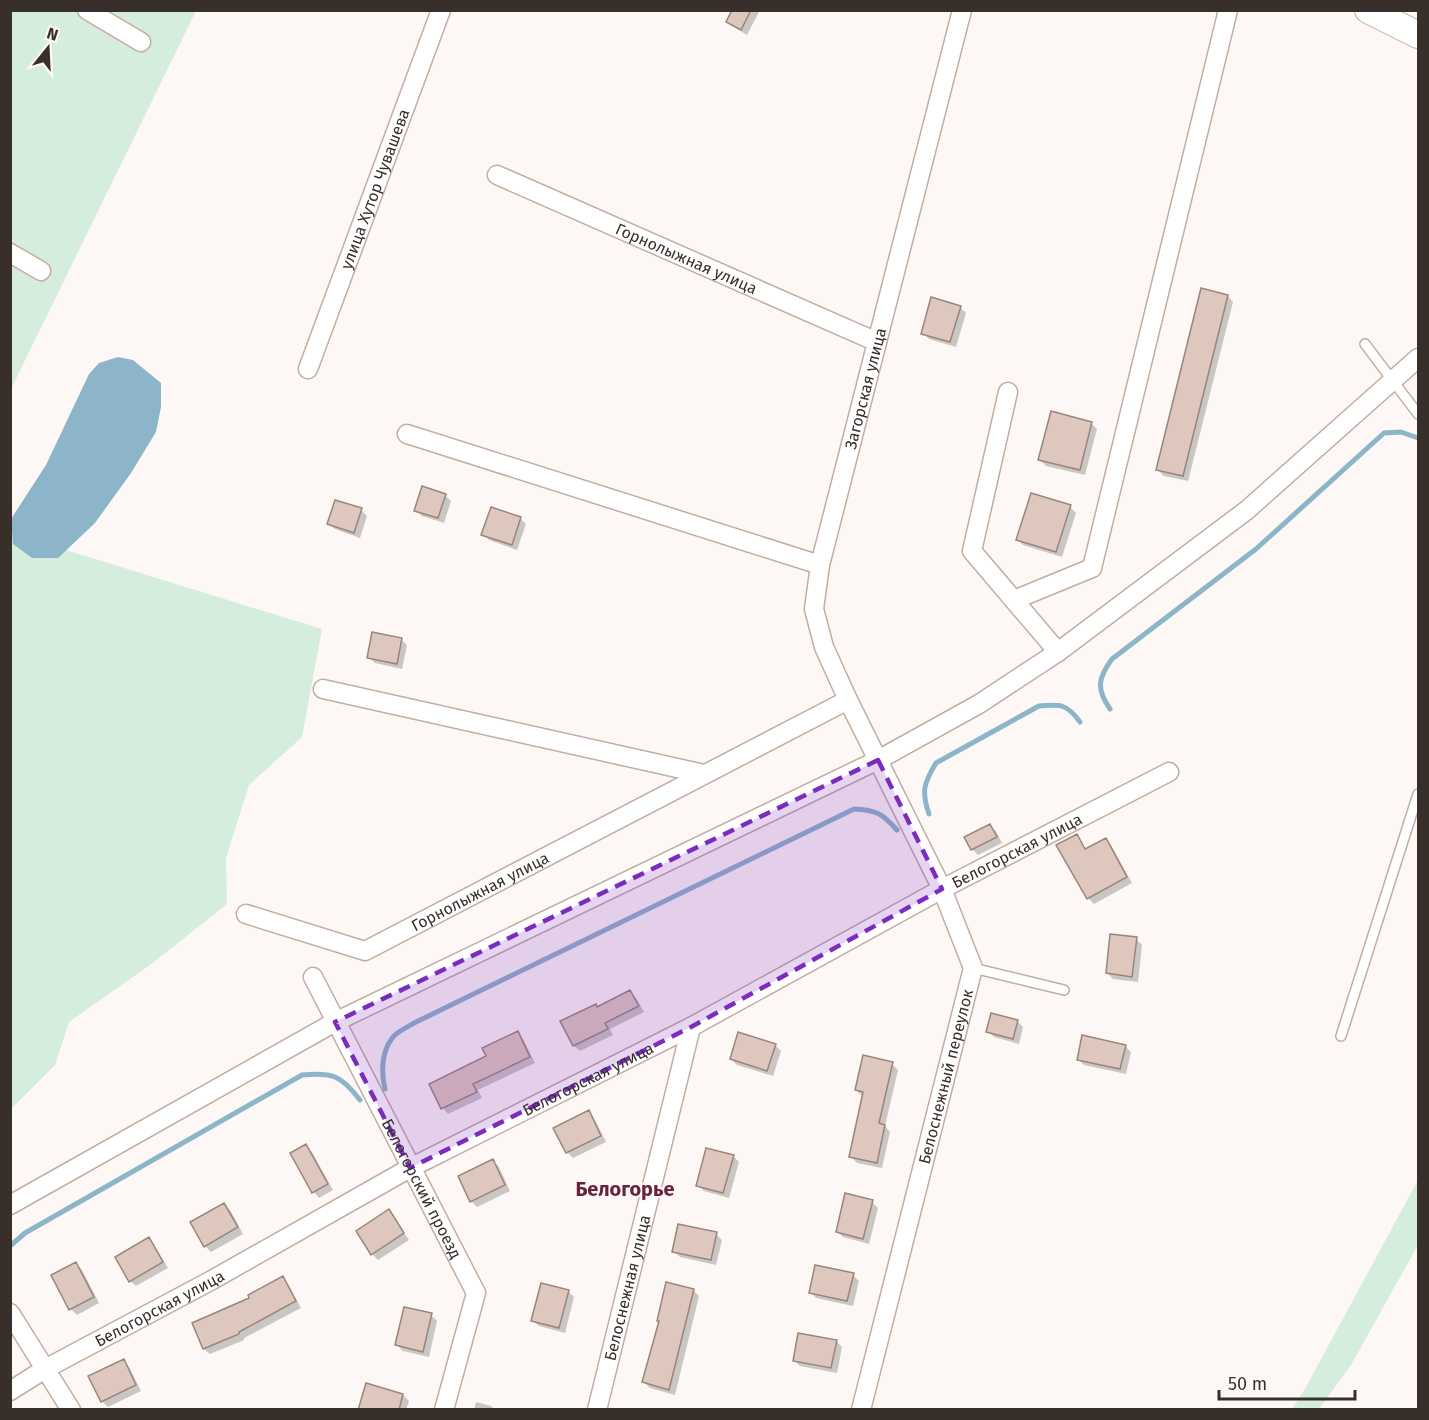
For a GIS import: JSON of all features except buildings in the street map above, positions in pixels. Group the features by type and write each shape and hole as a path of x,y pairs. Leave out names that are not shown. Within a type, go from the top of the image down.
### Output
{"street":[{"path":"87,10 141,42"},
{"name":"улица Хутор Чувашева","path":"308,369 441,10"},
{"name":"Загорская улица","path":"878,760 824,647 814,609 820,565 962,10"},
{"path":"1014,600 1092,568 1228,10"},
{"path":"1368,10 1419,35"},
{"name":"Горнолыжная улица","path":"497,175 876,342"},
{"path":"10,253 41,271"},
{"path":"10,1205 335,1022 878,760 979,704 1058,652 1247,510 1419,358"},
{"path":"1008,392 972,551 1058,652"},
{"path":"407,435 820,565"},
{"path":"323,689 704,774"},
{"name":"Горнолыжная улица","path":"246,914 364,951 848,700"},
{"name":"Белоснежный переулок","path":"861,1410 973,968 942,890 878,760"},
{"name":"Белогорская улица","path":"10,1391 45,1369 410,1168 691,1027 942,890 1168,772"},
{"name":"Белогорский проезд","path":"313,977 476,1293 444,1410"},
{"name":"Белоснежная улица","path":"597,1410 691,1027"},
{"path":"10,1313 71,1410"}],"lane":[{"path":"1365,344 1419,414"},
{"path":"1341,1036 1414,820 1419,794"},
{"path":"973,968 1064,990"}],"highlighted area":[{"path":"878,760 942,889 691,1027 410,1168 335,1022"}],"green space":[{"path":"11,11 196,11 11,389"},
{"path":"11,533 322,629 302,737 249,785 226,858 227,904 154,962 69,1022 55,1065 11,1109"},
{"path":"1418,1180 1418,1245 1351,1365 1319,1409 1292,1409 1306,1387"}],"water":[{"path":"118,357 133,360 161,383 161,407 156,432 131,473 95,523 58,558 32,558 13,544 11,519 46,465 89,374 99,363"}],"waterway":[{"path":"1110,709 1102,695 1100,684 1112,659 1256,549 1384,433 1401,432 1418,438"},
{"path":"929,814 925,787 936,763 1039,706 1053,705 1067,708 1080,722"},
{"path":"385,1089 383,1069 386,1049 395,1035 414,1023 854,809 868,810 878,814 897,830"},
{"path":"10,1246 25,1233 302,1075 321,1074 335,1077 347,1085 360,1100"}],"district":[{"name":"Белогорье","path":"625,1189"}]}
